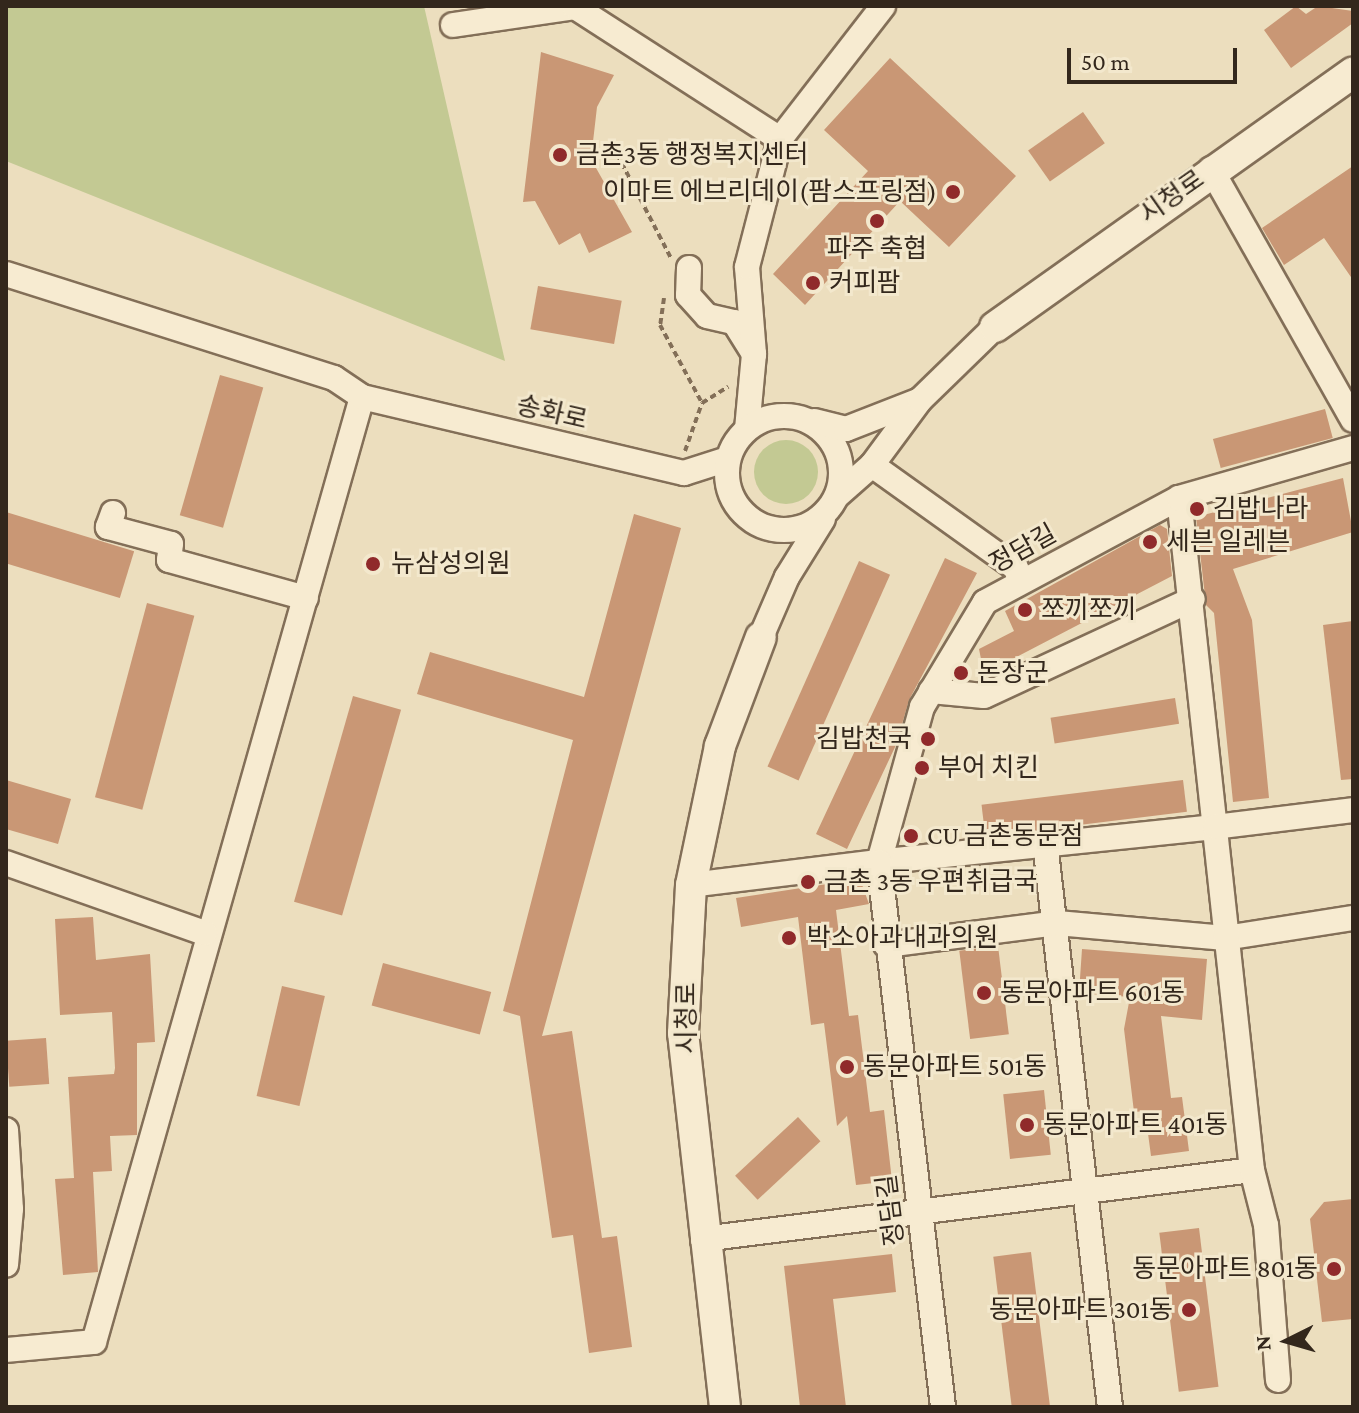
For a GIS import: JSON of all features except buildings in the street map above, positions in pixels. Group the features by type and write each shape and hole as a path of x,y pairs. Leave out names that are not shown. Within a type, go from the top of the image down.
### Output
{"street":[{"path":"883,6 780,139 747,267 754,354 747,429 728,459 729,489 745,515 771,530 803,528 872,465 920,400 995,327"},
{"path":"453,25 575,7 780,139"},
{"name":"시청로","path":"995,327 1211,169 1353,73"},
{"path":"1211,169 1353,420"},
{"path":"679,270 688,295 707,316 734,322 754,354"},
{"name":"송화로","path":"6,274 334,378 362,397 684,473 729,489"},
{"path":"6,1350 94,1342 205,933 306,598 362,397"},
{"path":"747,429 774,417 804,418 846,429 920,400"},
{"path":"761,637 787,577 833,502 836,449 804,418"},
{"name":"정담길","path":"943,1407 886,945 879,862 899,778 931,691 985,602 1020,581 1179,498 1353,448"},
{"path":"684,473 728,459"},
{"path":"872,465 1016,568 1020,581"},
{"path":"1179,498 1193,599 1225,938 1252,1170 1266,1225 1278,1380"},
{"path":"113,513 108,527 171,544 169,560 306,598"},
{"path":"771,530 787,577"},
{"path":"931,691 984,696 1193,599"},
{"name":"시청로","path":"725,1407 703,1239 683,1033 691,885 720,746 761,637"},
{"path":"691,885 1353,810"},
{"path":"1045,843 1057,923 1110,1407"},
{"path":"6,863 205,933"},
{"path":"886,945 1057,923 1225,938 1353,918"},
{"path":"6,1130 6,1265"},
{"path":"703,1239 919,1214 1085,1188 1252,1170"}],"path":[{"path":"592,151 617,154 679,270"},
{"path":"666,285 660,325 702,403"},
{"path":"684,473 686,441 702,403 714,391 741,384"}],"green space":[{"path":"6,6 424,6 505,361 6,161"},
{"path":"786,440 804,446 812,454 818,472 812,490 804,498 786,504 768,498 760,490 754,472 760,454 768,446"}],"place":[{"name":"금촌3동 행정복지센터","path":"560,155"},
{"name":"이마트 에브리데이(팜스프링점)","path":"953,192"},
{"name":"파주 축협","path":"877,221"},
{"name":"커피팜","path":"813,283"},
{"name":"김밥나라","path":"1197,509"},
{"name":"세븐 일레븐","path":"1150,542"},
{"name":"뉴삼성의원","path":"373,564"},
{"name":"쪼끼쪼끼","path":"1025,610"},
{"name":"돈장군","path":"961,673"},
{"name":"김밥천국","path":"928,739"},
{"name":"부어 치킨","path":"922,768"},
{"name":"CU 금촌동문점","path":"911,836"},
{"name":"금촌 3동 우편취급국","path":"808,882"},
{"name":"박소아과내과의원","path":"789,938"},
{"name":"동문아파트 601동","path":"984,993"},
{"name":"동문아파트 501동","path":"847,1067"},
{"name":"동문아파트 401동","path":"1027,1125"},
{"name":"동문아파트 801동","path":"1334,1269"},
{"name":"동문아파트 301동","path":"1189,1310"}]}
